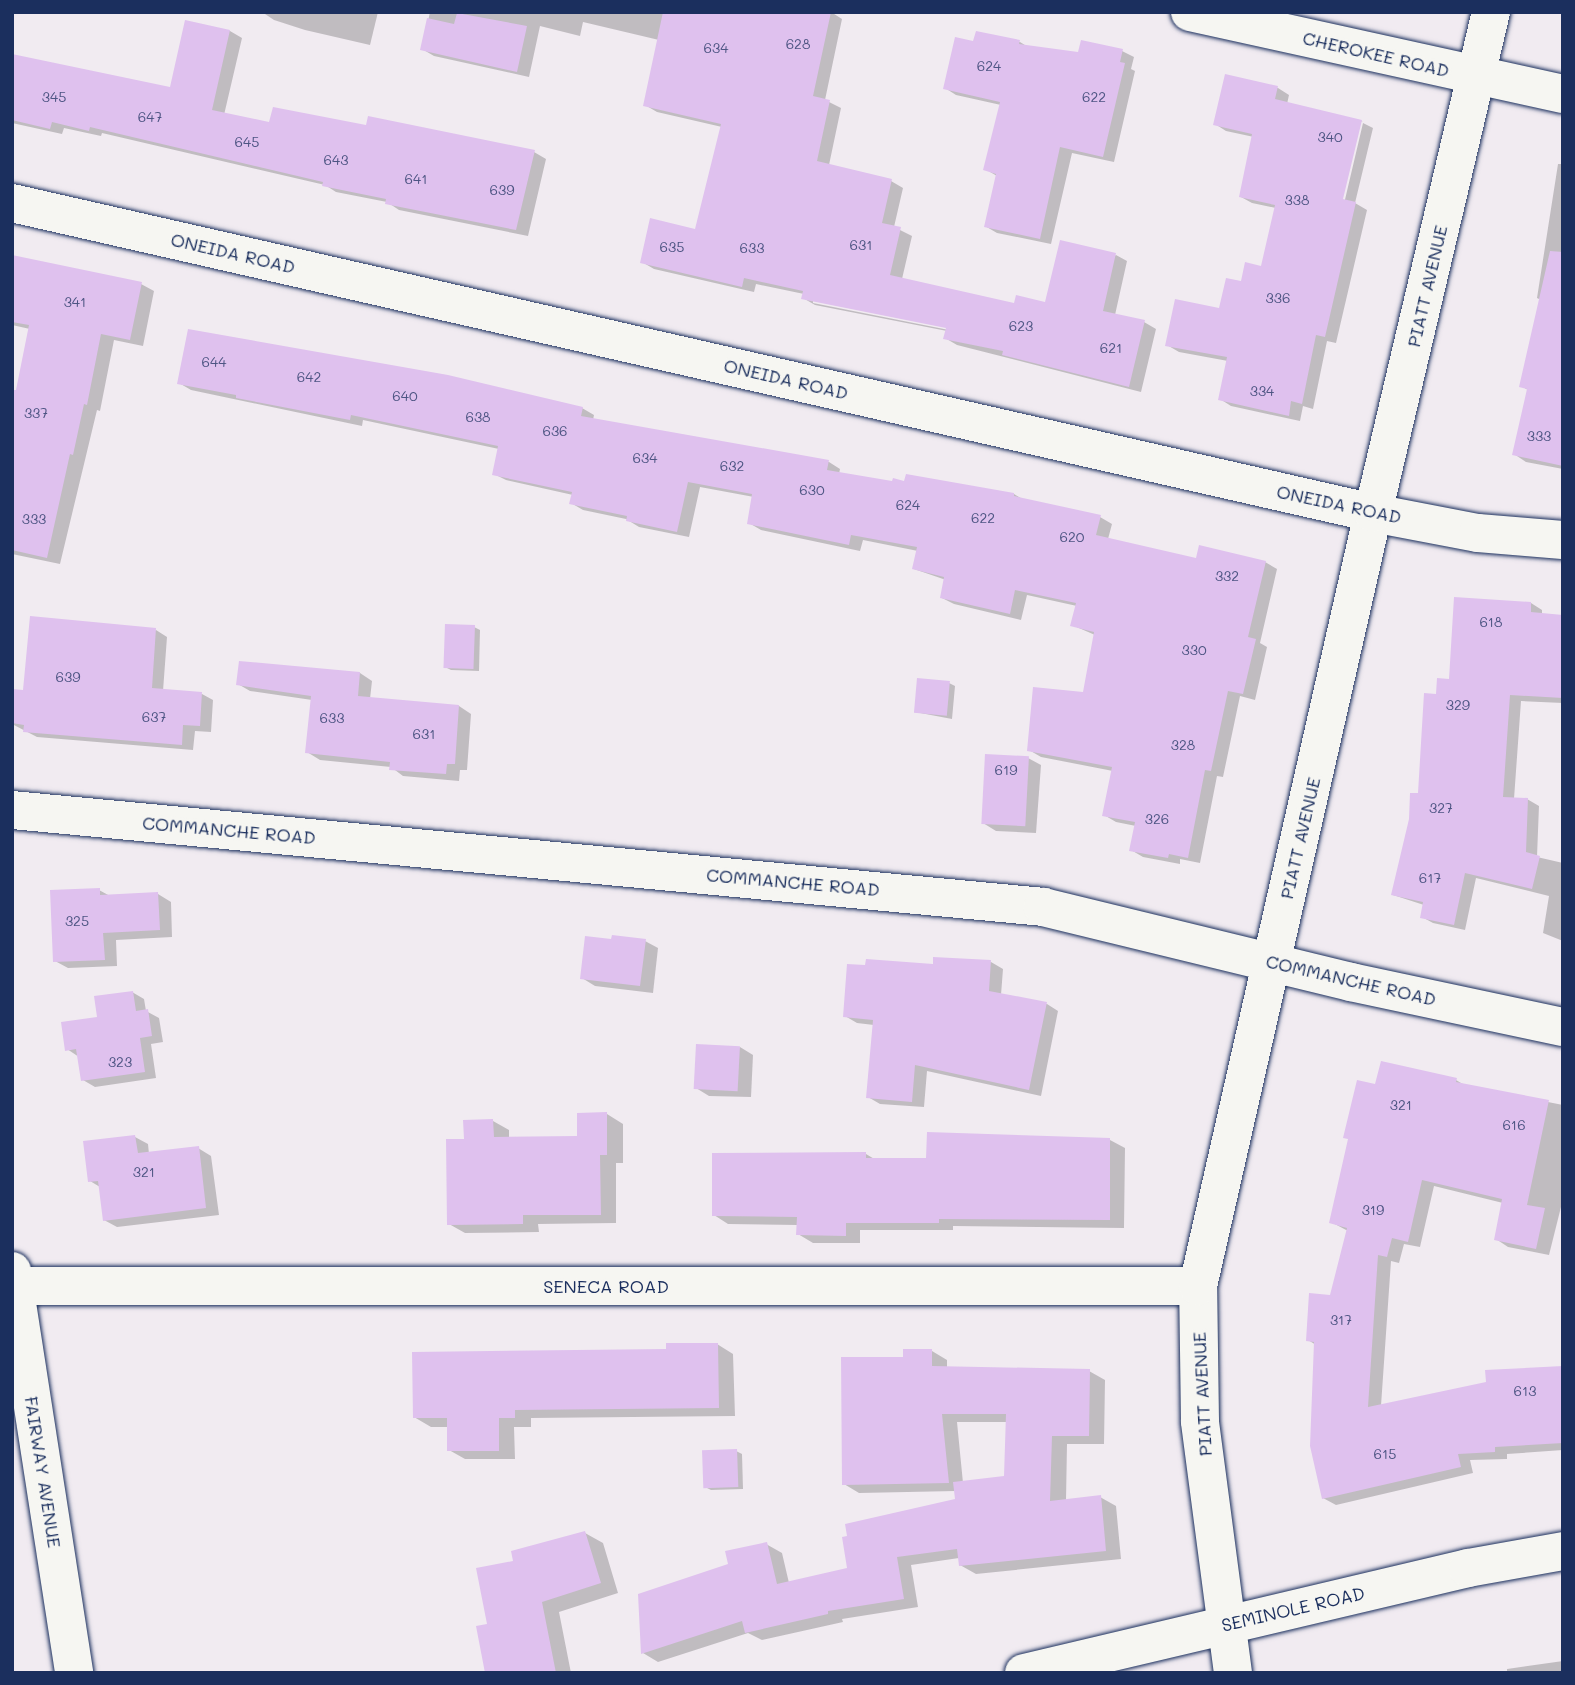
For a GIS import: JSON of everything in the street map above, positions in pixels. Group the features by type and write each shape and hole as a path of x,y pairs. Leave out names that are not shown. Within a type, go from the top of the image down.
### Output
{"street":[{"name":"CHEROKEE ROAD","path":"1190,12 1563,94"},
{"name":"PIATT AVENUE","path":"1233,1673 1200,1421 1198,1286 1373,513 1491,12"},
{"name":"ONEIDA ROAD","path":"12,203 1373,513 1478,533 1563,540"},
{"name":"COMMANCHE ROAD","path":"12,810 1043,907 1351,982 1563,1027"},
{"name":"SENECA ROAD","path":"13,1278 1198,1286"},
{"name":"FAIRWAY AVENUE","path":"13,1278 74,1673"},
{"name":"SEMINOLE ROAD","path":"1024,1673 1468,1568 1563,1551"}],"building":[{"path":"663,12 831,12 813,96 830,100 817,161 892,179 882,223 901,227 890,275 1014,303 1016,295 1045,302 1060,240 1116,253 1103,311 1145,320 1129,387 1002,355 1003,351 943,339 946,328 801,299 803,291 744,278 742,287 640,263 650,218 695,229 721,124 643,106"},
{"path":"457,13 527,26 517,72 420,50 427,18 454,24"},
{"path":"185,20 230,30 212,110 269,122 273,107 366,125 368,116 535,150 516,230 385,204 386,199 322,186 323,182 90,127 89,131 52,122 50,129 12,120 12,54 170,87"},
{"path":"976,31 1020,40 1019,44 1078,52 1081,40 1123,49 1120,62 1125,63 1103,157 1060,147 1040,239 984,227 996,174 983,170 1000,102 943,89 955,37 973,41"},
{"path":"1225,74 1278,86 1275,99 1362,120 1343,199 1356,202 1325,337 1316,335 1302,404 1291,401 1289,416 1218,400 1227,357 1165,346 1175,299 1219,308 1226,278 1241,281 1245,262 1261,266 1275,205 1239,197 1252,134 1213,125"},
{"path":"1550,251 1563,252 1563,466 1512,455 1527,389 1519,387"},
{"path":"12,255 142,282 130,340 101,334 87,405 84,404 73,455 70,454 47,558 12,550 12,390 16,390 29,325 12,322"},
{"path":"188,329 448,375 583,407 581,416 829,460 827,470 892,481 893,478 904,481 906,474 1014,493 1014,496 1101,515 1096,535 1196,558 1199,545 1266,561 1248,637 1256,639 1243,694 1228,691 1211,771 1205,770 1188,858 1169,854 1168,858 1129,851 1135,822 1102,816 1112,767 1027,751 1033,687 1083,692 1094,632 1070,626 1076,603 1015,590 1010,614 940,598 944,577 912,569 917,547 851,535 849,545 747,524 752,494 688,482 677,532 626,521 627,516 569,504 572,492 492,475 498,446 351,415 350,420 177,384"},
{"path":"1454,597 1531,602 1531,612 1563,615 1563,698 1510,695 1503,797 1528,798 1526,852 1540,856 1532,889 1465,873 1454,925 1420,918 1423,902 1391,895 1409,819 1410,793 1418,793 1424,693 1436,694 1437,678 1449,679"},
{"path":"30,616 156,628 152,688 202,692 200,726 183,725 182,745 23,732 24,725 12,723 12,689 23,690"},
{"path":"445,624 475,625 473,669 443,668"},
{"path":"239,661 360,672 358,696 459,705 455,764 447,764 446,774 389,770 390,762 305,753 311,696 236,685"},
{"path":"917,678 950,681 947,716 914,713"},
{"path":"985,754 1029,756 1025,826 981,824"},
{"path":"100,888 100,895 158,892 160,930 103,933 105,960 53,962 50,890"},
{"path":"612,935 646,939 640,986 580,979 585,936 611,939"},
{"path":"933,957 991,960 989,991 1047,1002 1029,1090 915,1065 912,1102 866,1098 873,1020 843,1017 847,964 865,965 866,959 933,964"},
{"path":"133,991 136,1011 148,1009 152,1036 140,1038 145,1072 81,1081 76,1049 65,1051 61,1022 97,1017 94,996"},
{"path":"696,1044 740,1046 738,1091 694,1089"},
{"path":"1381,1061 1457,1078 1456,1082 1549,1100 1527,1205 1545,1208 1536,1249 1494,1240 1502,1199 1422,1180 1408,1242 1392,1238 1387,1257 1378,1255 1368,1407 1486,1382 1485,1370 1563,1366 1563,1443 1495,1447 1495,1452 1458,1454 1461,1467 1322,1499 1310,1446 1314,1342 1306,1341 1309,1293 1330,1295 1347,1228 1329,1223 1348,1139 1343,1138 1357,1080 1375,1084"},
{"path":"607,1112 607,1155 600,1155 601,1215 523,1215 523,1224 447,1225 446,1139 464,1139 463,1120 493,1119 494,1137 577,1136 577,1113"},
{"path":"927,1132 1110,1138 1110,1220 939,1219 939,1223 846,1223 846,1236 796,1235 797,1217 712,1216 712,1153 866,1152 866,1158 926,1158"},
{"path":"135,1135 138,1153 199,1146 206,1208 103,1221 98,1181 88,1182 83,1141"},
{"path":"666,1343 718,1343 719,1408 515,1410 515,1418 499,1418 499,1451 447,1451 447,1418 413,1418 412,1352 666,1349"},
{"path":"903,1349 932,1349 932,1366 1090,1369 1089,1436 1052,1436 1050,1501 1101,1495 1106,1551 959,1566 957,1549 897,1557 904,1599 828,1611 828,1614 745,1633 742,1621 641,1654 638,1594 728,1564 725,1551 767,1542 777,1584 847,1568 842,1537 847,1536 845,1524 955,1499 953,1482 1004,1476 1006,1414 942,1414 949,1483 842,1485 841,1357 903,1357"},
{"path":"737,1449 738,1487 703,1488 702,1450"},
{"path":"585,1531 601,1583 542,1602 556,1673 485,1673 476,1626 487,1624 476,1568 513,1561 511,1551"}]}
